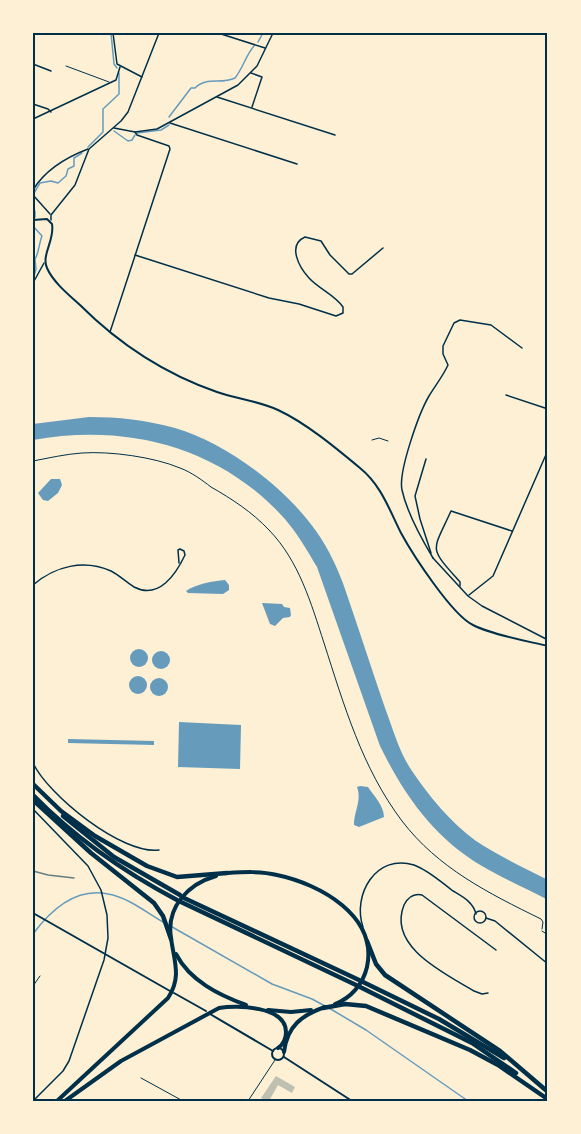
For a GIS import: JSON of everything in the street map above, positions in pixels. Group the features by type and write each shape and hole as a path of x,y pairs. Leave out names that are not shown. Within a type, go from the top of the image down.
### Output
{"highway":[{"path":"33,786 61,811 95,836 165,874 184,877 227,873 270,873 306,884 340,903 356,920 364,933 376,964 386,975 500,1051 548,1092"},
{"path":"33,786 76,828 114,857 180,899"},
{"path":"33,795 76,835 112,862 180,899 431,1015 475,1039 535,1081"},
{"path":"33,800 84,848 146,897 161,912 175,951 185,968 210,988 233,1001 273,1014 283,1022 286,1027 285,1038 283,1044 275,1050"},
{"path":"171,939 172,916 186,892 202,881 227,873"},
{"path":"323,1008 339,1002 352,993 362,980 368,963 367,941"},
{"path":"57,1101 168,998 174,988 177,970 175,951"},
{"path":"359,983 472,1043 507,1066 547,1099"},
{"path":"65,1101 105,1071 216,1009 230,1006 291,1012 312,1011 345,1004 366,1006 470,1050 498,1065 547,1099"},
{"path":"284,1055 285,1044 297,1022 312,1011"}],"street":[{"path":"112,33 115,62 142,78"},
{"path":"33,190 38,182 57,165 89,149 113,128 130,108 159,33"},
{"path":"218,33 266,49"},
{"path":"113,128 135,132 157,129 238,85 257,66 273,33"},
{"path":"33,64 51,70"},
{"path":"33,119 116,80 120,67"},
{"path":"250,72 262,77 252,108"},
{"path":"216,97 335,135"},
{"path":"33,104 51,112"},
{"path":"169,123 297,164"},
{"path":"110,333 170,149 169,146 137,135 135,132"},
{"path":"34,282 45,262 53,236 51,215 75,184 89,149"},
{"path":"33,179 38,182"},
{"path":"33,195 51,215"},
{"path":"33,220 51,221"},
{"path":"135,255 270,298 299,304 336,316 343,313 343,307 308,277 297,259 295,249 297,243 305,237 321,241 335,261 349,274 352,274 383,248"},
{"path":"45,262 56,280 110,333 145,358 185,379 220,393 274,408 299,422 359,467 376,485 411,550 462,617 482,629 548,646"},
{"path":"522,348 491,325 467,320 454,323 443,346 443,354 448,365 419,416 401,478 402,490 433,558 468,596 482,606 548,640"},
{"path":"506,395 548,409"},
{"path":"468,596 493,576 548,450"},
{"path":"426,459 415,496 433,558"},
{"path":"460,587 460,582 435,554 435,547 451,511 512,531"},
{"path":"33,585 53,571 82,565 108,570 135,588 151,590 170,581 179,563"},
{"path":"33,763 40,776 57,793 97,826 135,848 148,851 159,850"},
{"path":"33,809 85,862 105,902 108,926 105,954 98,980 69,1061 64,1070 33,1101"},
{"path":"364,933 359,912 363,891 378,872 397,864 411,865 427,872 472,904 478,923 484,922 486,918"},
{"path":"488,993 474,992 417,954 406,940 402,928 404,905 410,896 422,895 496,950"},
{"path":"476,914 483,912 486,918 493,920 516,937 548,964"},
{"path":"33,913 170,991"},
{"path":"174,993 206,1011"},
{"path":"210,1014 284,1055 352,1101"},
{"path":"275,1050 273,1057 275,1060 281,1060 284,1055"},
{"path":"36,1098 40,1101"}],"lane":[{"path":"66,66 110,83"},
{"path":"542,930 548,935"},
{"path":"33,986 40,976"},
{"path":"248,1101 275,1060"},
{"path":"141,1078 183,1101"}],"path":[{"path":"372,440 378,438 388,441"},
{"path":"33,461 80,453 97,453 132,456 180,468 235,501 261,522 286,552 306,589 360,749 375,779 401,819 432,855 488,893 541,919 542,930"}],"water":[{"path":"89,417 143,421 194,435 234,456 288,498 316,531 337,568 385,708 403,756 412,771 441,809 467,834 494,852 548,880 548,900 490,871 465,855 435,829 410,798 380,746 317,567 284,518 258,493 230,473 200,457 169,446 136,438 102,435 33,440 33,424"},
{"path":"51,479 60,479 62,485 58,493 48,501 43,500 38,493"},
{"path":"225,580 229,585 229,590 223,594 188,593 186,591 210,582"},
{"path":"262,603 282,604 290,608 291,615 283,618 275,626 270,624"},
{"path":"139,649 147,654 148,658 143,666 139,667 131,662 130,658 135,650"},
{"path":"161,651 169,656 170,660 165,668 161,669 153,664 152,660 157,652"},
{"path":"138,676 146,681 147,685 142,693 138,694 130,689 129,685 134,677"},
{"path":"159,678 167,683 168,687 163,695 159,696 151,691 150,687 155,679"},
{"path":"179,722 241,725 240,769 178,767"},
{"path":"68,739 154,741 154,745 68,743"},
{"path":"357,787 368,787 381,805 384,817 359,827 354,825 354,820 359,797"}],"building":[{"path":"276,1076 295,1087 292,1093 278,1085 269,1101 261,1098"}],"waterway":[{"path":"111,33 114,64 117,68"},
{"path":"258,42 263,33"},
{"path":"169,117 191,88 204,82 235,78 254,46"},
{"path":"88,147 103,132 103,109 119,94 119,73"},
{"path":"137,133 161,130 169,125"},
{"path":"114,131 128,141 132,140 135,135"},
{"path":"34,193 40,183 51,181 58,183 66,176 68,169 74,166 74,158 82,153"},
{"path":"33,211 35,211 35,217"},
{"path":"33,226 42,236 35,259 36,269 33,280"},
{"path":"33,934 56,909 85,894 108,894 122,898 163,922"},
{"path":"167,924 272,984 325,1006"},
{"path":"329,1008 366,1030 468,1101"}],"railway":[{"path":"33,871 74,878"}]}
